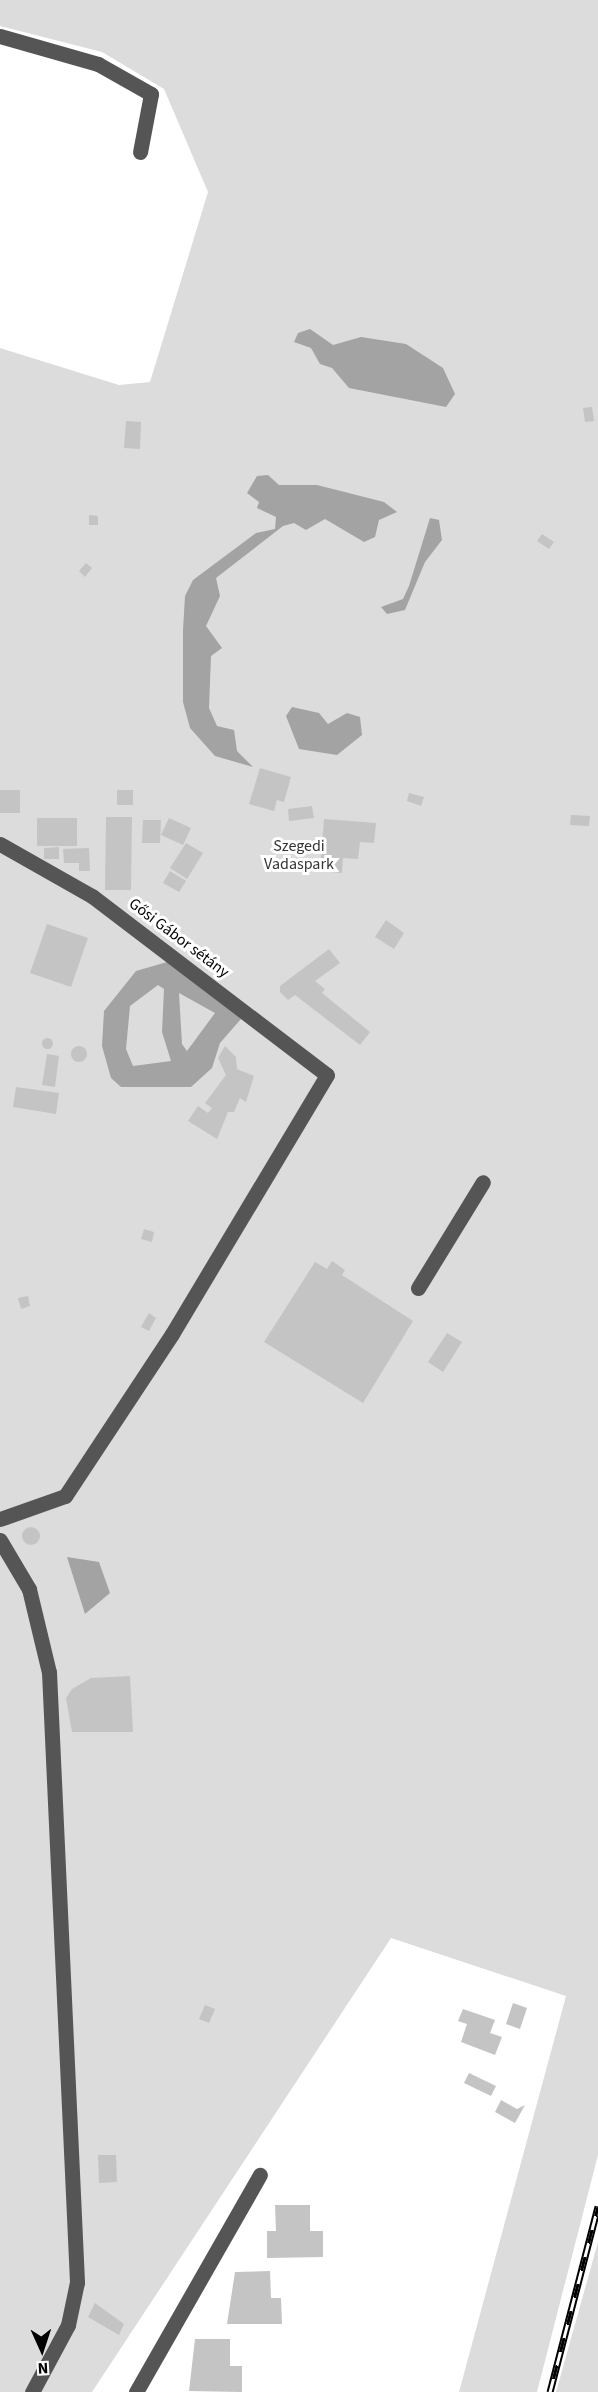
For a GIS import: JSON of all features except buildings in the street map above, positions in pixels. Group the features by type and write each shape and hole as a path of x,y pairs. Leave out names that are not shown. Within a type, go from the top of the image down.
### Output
{"lane":[{"path":"0,36 98,64 151,94 140,152"},
{"name":"Gősi Gábor sétány","path":"0,843 92,896 327,1075 172,1334 65,1496 0,1519"},
{"path":"418,1288 483,1182"},
{"path":"0,1540 29,1589 49,1672 77,2282 68,2325 32,2392"},
{"path":"136,2392 260,2175"}],"green space":[{"name":"Szegedi Vadaspark","path":"0,0 598,0 598,2155 537,2392 459,2392 566,1996 391,1938 92,2392 0,2392 0,348 119,385 150,382 208,192 164,89 102,52 0,26"},
{"path":"598,2242 598,2392 556,2392"}],"shaded area":[{"path":"310,329 333,345 361,337 406,344 443,368 455,394 446,407 349,388 332,368 320,364 311,348 294,342 298,333"},
{"path":"268,475 279,485 317,485 384,502 397,512 379,520 375,537 364,542 325,519 306,530 294,523 283,526 216,578 220,596 206,626 222,648 211,656 209,708 217,726 234,730 237,751 253,767 215,756 190,728 183,702 183,630 185,596 193,580 256,533 275,529 276,517 257,508 259,502 247,493 257,476"},
{"path":"430,518 439,520 442,540 425,562 405,610 387,614 381,607 403,599 409,586"},
{"path":"292,707 319,713 328,724 347,713 360,717 362,735 337,755 299,749 286,716"},
{"path":"167,962 241,1019 220,1043 212,1068 191,1087 121,1087 111,1078 102,1046 104,1011 136,971","holes":["158,985 164,989 162,1032 171,1061 133,1066 126,1049 130,1006","179,993 215,1013 187,1051 182,1044"]},
{"path":"67,1557 99,1562 110,1593 85,1614"}],"railway":[{"path":"550,2392 598,2206"}]}
